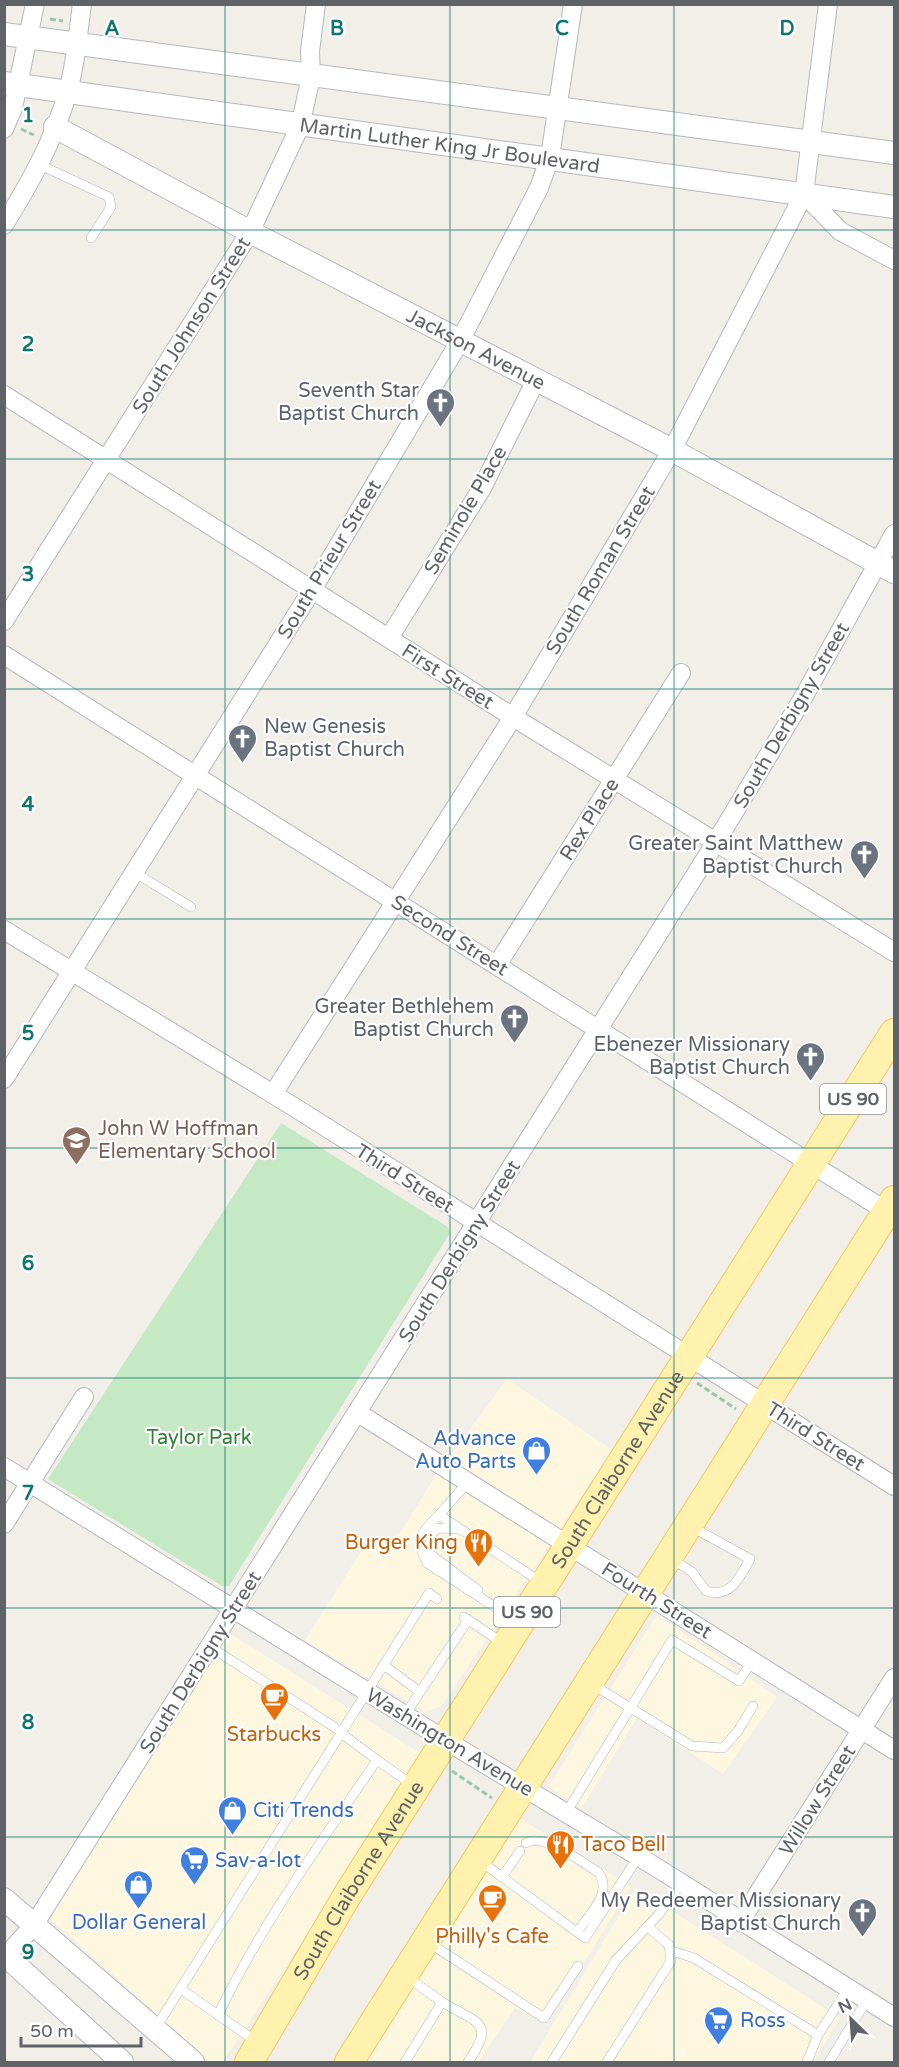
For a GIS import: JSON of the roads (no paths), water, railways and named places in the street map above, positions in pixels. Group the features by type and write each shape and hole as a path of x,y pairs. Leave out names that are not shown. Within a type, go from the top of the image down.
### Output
{"main road":[{"name":"South Claiborne Avenue","path":"255,2053 348,1894 416,1787 445,1753 509,1626 545,1584 688,1367 894,1034"},
{"path":"349,2062 648,1593 765,1404 892,1209"}],"street":[{"path":"11,128 11,84 30,37 34,4"},
{"path":"4,225 38,164 45,131 68,91 82,4"},
{"name":"South Johnson Street","path":"4,621 250,232 300,126 311,77 310,51 316,4"},
{"name":"South Prieur Street","path":"4,1079 312,590 460,341 539,188 550,157 573,4"},
{"name":"South Roman Street","path":"273,1094 513,717 672,450 804,194 828,4"},
{"path":"4,34 311,77 894,153"},
{"name":"Martin Luther King Jr Boulevard","path":"11,84 300,126 550,157 894,207"},
{"name":"Jackson Avenue","path":"45,131 250,232 672,450 887,568"},
{"path":"804,194 840,231 894,260"},
{"name":"Seminole Place","path":"389,638 482,488 536,380"},
{"name":"First Street","path":"4,395 513,717 894,952"},
{"name":"South Derbigny Street","path":"5,1955 34,1925 716,842 803,698 887,568 894,534"},
{"name":"Second Street","path":"4,655 811,1165 892,1209"},
{"name":"Rex Place","path":"497,965 681,673"},
{"name":"Third Street","path":"4,930 477,1222 688,1367 765,1404 894,1486"},
{"path":"4,1524 84,1397"},
{"name":"Fourth Street","path":"358,1413 648,1593 894,1750"},
{"name":"Washington Avenue","path":"4,1467 405,1715 445,1753 523,1786 639,1856 740,1922 894,2017"},
{"name":"Willow Street","path":"740,1922 894,1678"},
{"path":"4,1899 193,2062"},
{"path":"5,1955 122,2062"}],"lane":[{"path":"38,164 109,196 111,207 91,238"},
{"path":"134,872 191,906"},
{"path":"468,1482 421,1533 419,1548 427,1563 509,1626"},
{"path":"438,1515 545,1584"},
{"path":"670,1558 692,1572 706,1591 724,1592 738,1581 750,1559 689,1526"},
{"path":"461,1529 439,1528 430,1534 427,1546 430,1554 483,1593 509,1626"},
{"path":"155,2029 342,1732 385,1666 400,1649 423,1611 429,1593 436,1599"},
{"path":"405,1715 466,1618 509,1626"},
{"path":"566,1812 672,1640 739,1682 753,1660"},
{"path":"209,1646 342,1732 416,1787"},
{"path":"385,1666 420,1692"},
{"path":"590,1683 692,1746 723,1748 738,1731 753,1706"},
{"path":"218,2015 233,1983 271,1921 377,1760"},
{"path":"526,1843 543,1839 598,1872 603,1879 605,1887 581,1935"},
{"path":"502,1877 520,1851"},
{"path":"581,1935 639,1856"},
{"path":"477,1859 581,1935"},
{"path":"552,2062 616,1960 648,1927 681,1883"},
{"path":"648,1927 664,1939 672,1951 694,1958 818,2035"},
{"path":"426,1940 544,2018 578,1966"},
{"path":"607,2062 671,1961 672,1951"},
{"path":"404,1975 479,2025 484,2032 483,2041 468,2062"},
{"path":"181,1989 218,2015 255,2053"},
{"path":"807,2062 818,2035 848,1989"},
{"path":"829,2062 867,2000"},
{"path":"405,2062 442,2002"}],"place":[{"name":"Seventh Star Baptist Church","path":"440,428"},
{"name":"New Genesis Baptist Church","path":"243,764"},
{"name":"Greater Saint Matthew Baptist Church","path":"864,880"},
{"name":"Greater Bethlehem Baptist Church","path":"515,1044"},
{"name":"Ebenezer Missionary Baptist Church","path":"811,1082"},
{"name":"John W Hoffman Elementary School","path":"77,1166"},
{"name":"Advance Auto Parts","path":"537,1476"},
{"name":"Burger King","path":"479,1568"},
{"name":"Starbucks","path":"274,1722"},
{"name":"Citi Trends","path":"232,1836"},
{"name":"Taco Bell","path":"560,1870"},
{"name":"Sav-a-lot","path":"194,1886"},
{"name":"Dollar General","path":"139,1910"},
{"name":"Philly's Cafe","path":"492,1924"},
{"name":"My Redeemer Missionary Baptist Church","path":"862,1938"},
{"name":"Ross","path":"719,2046"}],"park label":[{"name":"Taylor Park","path":"199,1437"}]}
